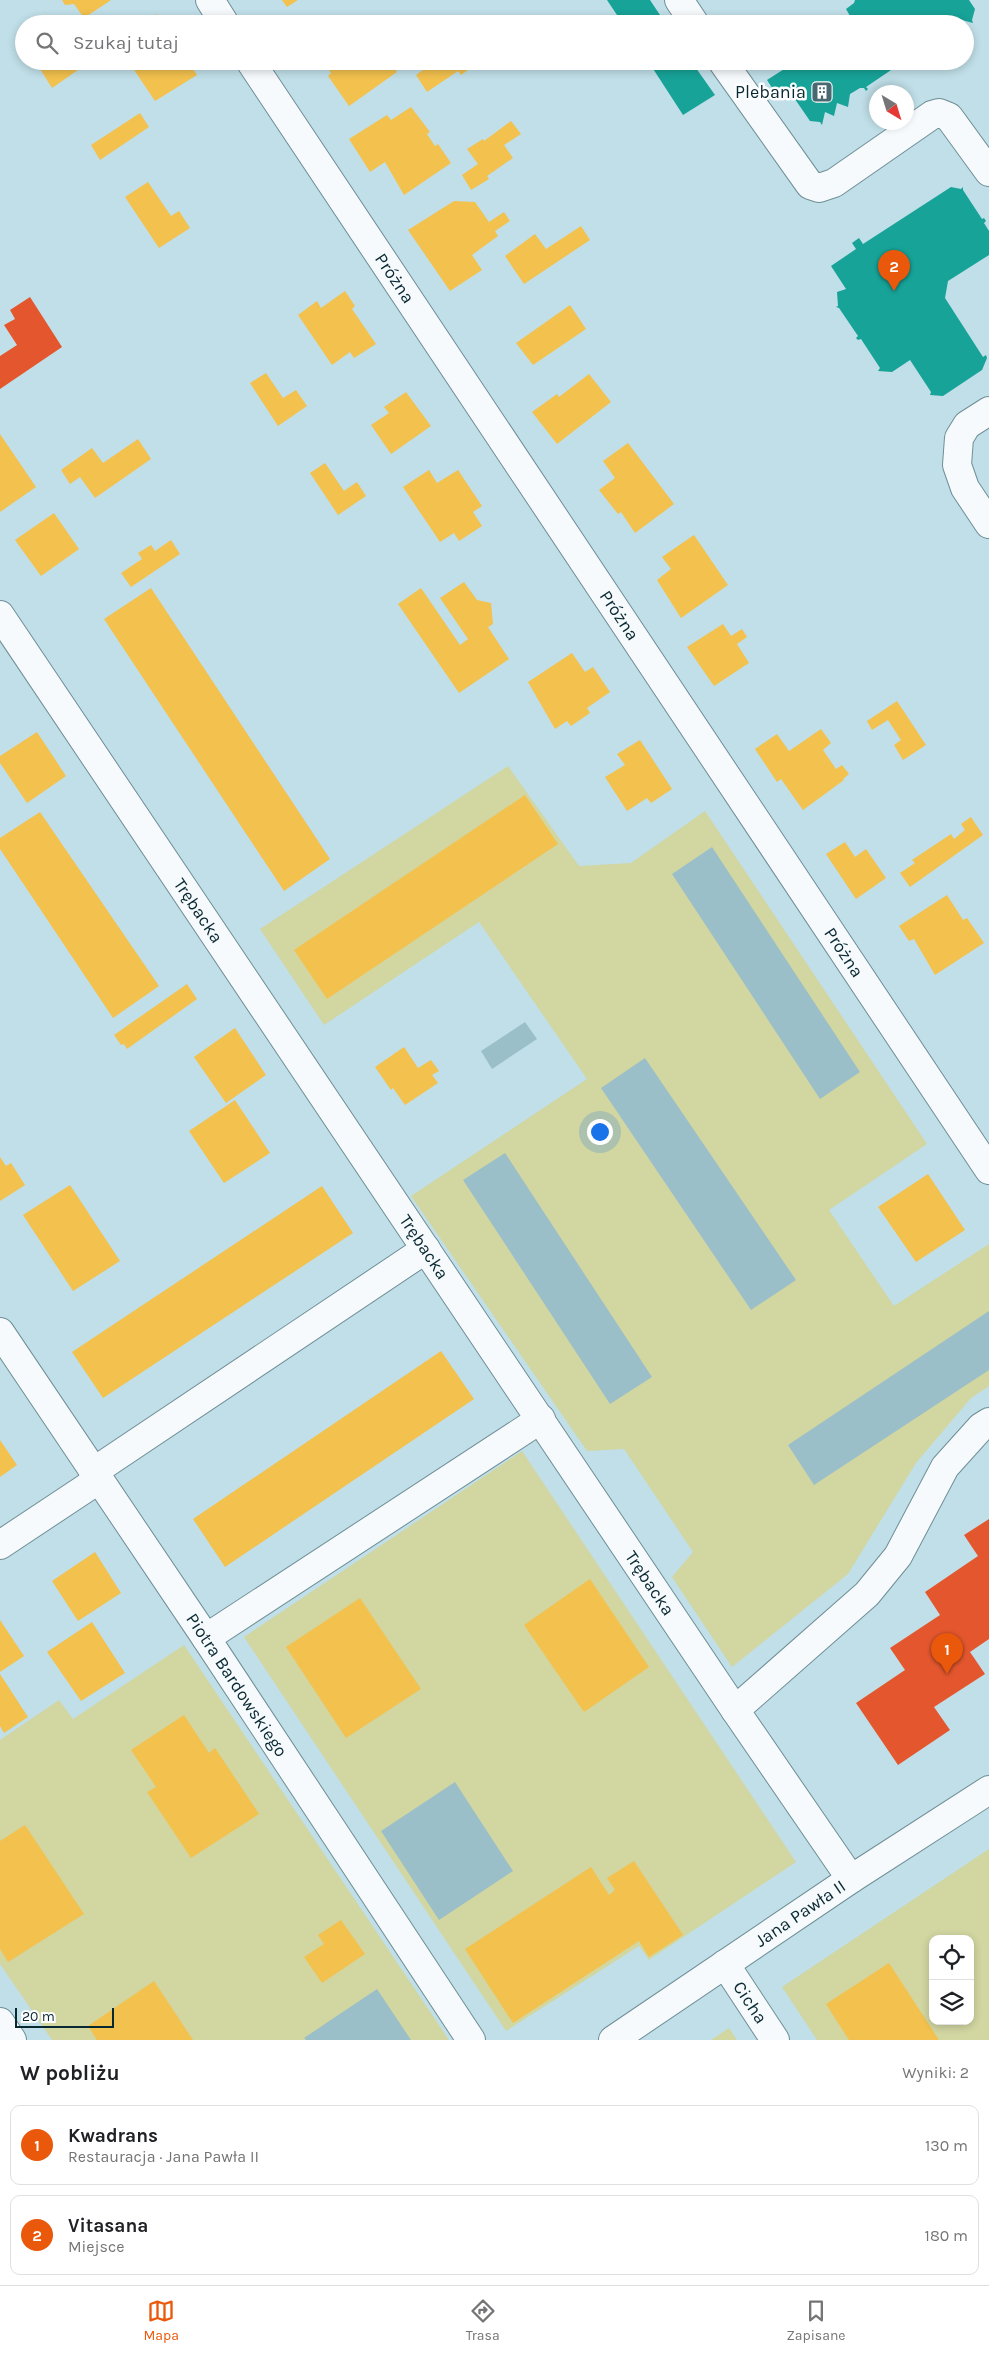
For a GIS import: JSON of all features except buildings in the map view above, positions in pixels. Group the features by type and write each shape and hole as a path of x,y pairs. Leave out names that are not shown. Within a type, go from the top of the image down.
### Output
{"street":[{"path":"210,0 220,15"},
{"path":"679,0 689,15"},
{"name":"Próżna","path":"256,70 989,1170"},
{"path":"728,70 810,185 819,188 834,184 932,115 939,113 949,117 989,172"},
{"path":"989,411 967,425 959,438 957,466 965,488 989,524"},
{"name":"Trębacka","path":"0,615 735,1710 851,1879"},
{"path":"0,1545 96,1476 426,1249"},
{"name":"Piotra Bardowskiego","path":"0,1332 206,1638 471,2040"},
{"path":"206,1638 541,1419"},
{"path":"735,1710 867,1594 898,1556 945,1468 980,1427 989,1422"},
{"name":"Jana Pawła II","path":"613,2040 851,1879 989,1790"},
{"name":"Cicha","path":"725,1964 776,2040"},
{"path":"0,2022 12,2040"}],"green space":[{"path":"508,766 579,866 631,863 705,811 927,1144 829,1210 894,1306 989,1244 989,1386 971,1398 916,1463 848,1574 732,1667 672,1577 693,1552 624,1449 587,1451 411,1196 587,1079 479,922 324,1025 260,929"},
{"path":"522,1451 796,1862 649,1960 639,1946 506,2031 244,1637"},
{"path":"184,1645 449,2040 52,2040 0,1964 0,1740 59,1700 73,1719"},
{"path":"989,1849 989,2040 817,2040 782,1987"},
{"path":"729,2028 737,2040 711,2040"}],"place":[{"name":"Plebania","path":"822,92"},
{"name":"Vitasana","path":"894,291"},
{"name":"Kwadrans","path":"947,1674"}]}
